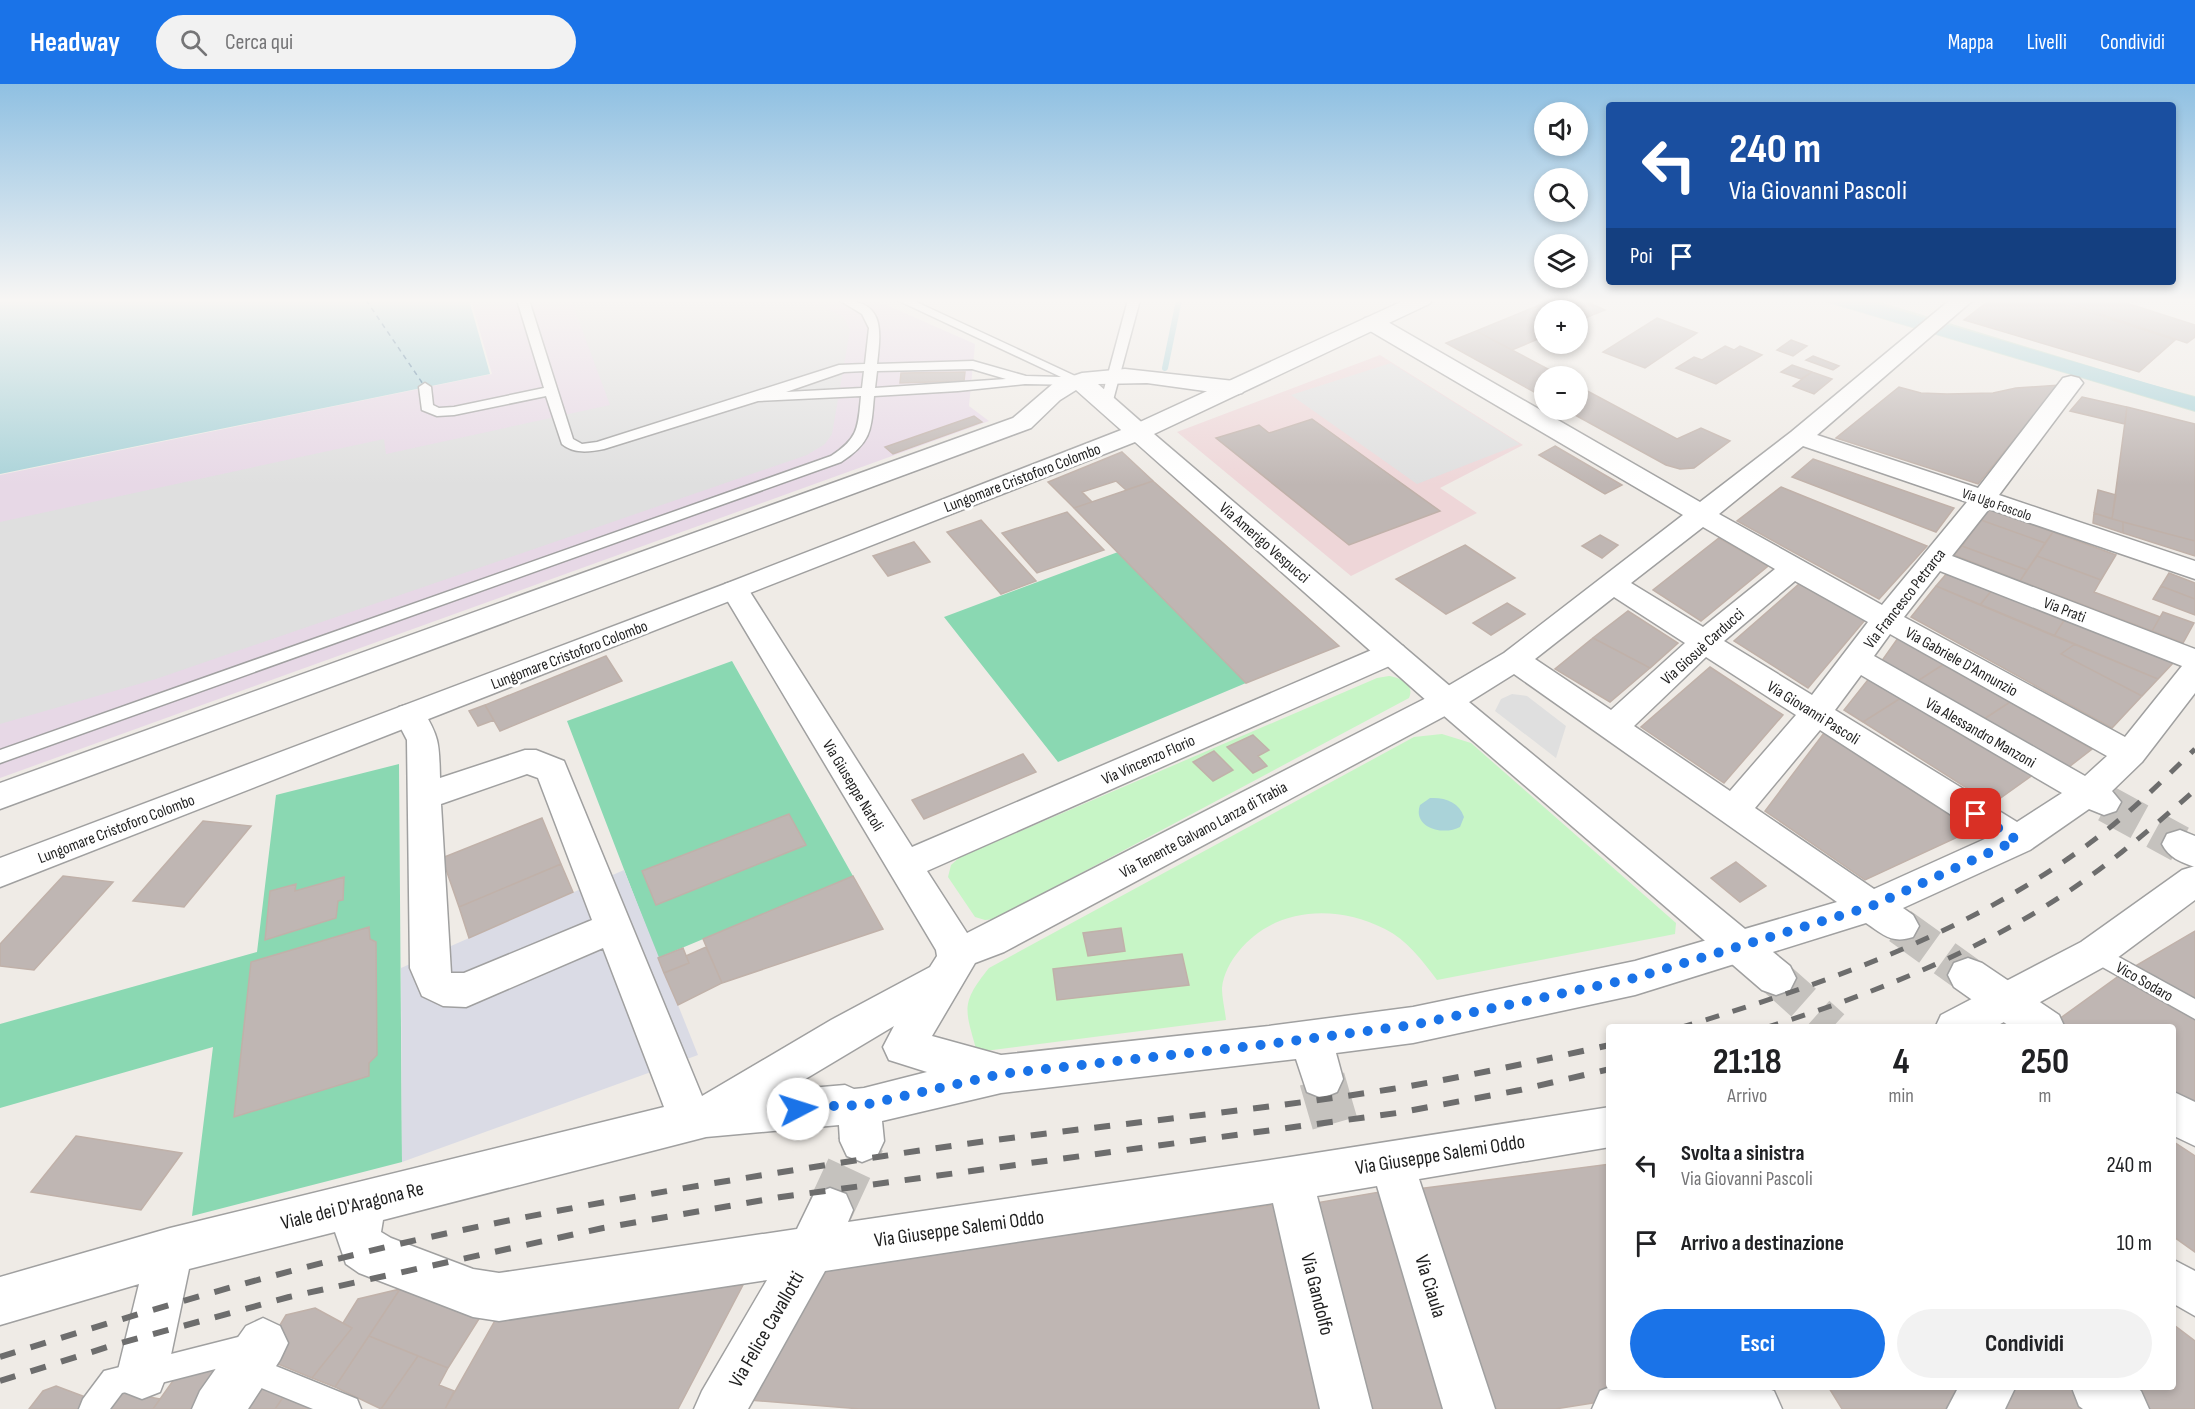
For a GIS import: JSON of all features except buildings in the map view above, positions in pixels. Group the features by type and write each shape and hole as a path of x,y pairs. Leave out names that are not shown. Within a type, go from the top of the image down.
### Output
{"street":[{"name":"Lungomare Cristoforo Colombo","path":"0,873 1138,432 1290,362"},
{"name":"Via Gabriele D'Annunzio","path":"1439,362 1793,568 2130,754"},
{"name":"Via Tenente Galvano Lanza di Trabia","path":"847,1032 990,940 1447,701 1515,660 1800,437 1890,362"},
{"path":"0,796 1022,423 1036,412 1054,392 1080,381 1114,376 1234,388"},
{"name":"Via Amerigo Vespucci","path":"1080,381 1447,701 1776,978"},
{"name":"Via Francesco Petrarca","path":"1734,810 1816,713 1886,619 1983,499 2071,384"},
{"name":"Via Ugo Foscolo","path":"1800,437 2195,570"},
{"name":"Via Prati","path":"1935,559 2195,660"},
{"name":"Via Giosuè Carducci","path":"1613,727 1704,642 1793,568"},
{"name":"Via Giovanni Pascoli","path":"1611,583 2017,840"},
{"name":"Via Giuseppe Natoli","path":"735,590 904,866 951,966"},
{"name":"Via Vincenzo Florio","path":"904,866 1392,652"},
{"name":"Via Alessandro Manzoni","path":"1856,659 2098,798"},
{"path":"1515,660 1886,916"},
{"path":"698,1119 861,1114 1001,1074 1311,1039 1413,1025 1635,978 1738,945 1886,916 2017,840 2098,798 2195,671"},
{"path":"410,715 423,740 430,968 436,984 454,991 480,986 614,927"},
{"path":"423,797 525,762 545,765 554,773 614,927 698,1119"},
{"path":"1963,1024 2095,953 2195,880"},
{"path":"904,1047 951,966"},
{"path":"1968,975 2039,1024"},
{"path":"698,1119 847,1032 875,1028 887,1031 904,1047 907,1059 906,1072 889,1095 861,1114"},
{"path":"847,1032 833,1041 824,1053 819,1065 819,1078 823,1090 832,1099 861,1114"},
{"path":"1311,1039 1322,1078"},
{"path":"904,1047 1001,1074"},
{"path":"2176,1113 2195,1126"},
{"name":"Viale dei D'Aragona Re","path":"0,1301 170,1251 698,1119"},
{"name":"Via Giuseppe Salemi Oddo","path":"363,1201 358,1233 363,1247 376,1256 485,1296 499,1297 821,1230 1290,1179 1360,1158 1606,1127"},
{"name":"Via Ciaula","path":"1360,1158 1469,1409"},
{"name":"Via Gandolfo","path":"1290,1179 1346,1409"},
{"name":"Via Felice Cavallotti","path":"720,1409 821,1230"},
{"path":"142,1374 170,1251"},
{"path":"2176,1282 2195,1296"},
{"path":"218,1409 255,1355"},
{"path":"1972,1409 1988,1390"},
{"path":"2100,1390 2124,1409"},
{"path":"1618,1409 1717,1391 1742,1407"}],"lane":[{"path":"541,362 567,441 582,448 599,446 843,368 973,365 1025,381"},
{"path":"0,757 822,465 850,450 864,433 872,362"},
{"path":"1038,362 1080,381"},
{"path":"1106,404 1118,362"},
{"path":"758,397 971,388 1025,381 1080,381"},
{"path":"425,387 427,407 445,412 550,391"},
{"name":"Vico Sodaro","path":"2095,953 2195,1010"},
{"path":"93,1409 114,1381 142,1374 255,1355 347,1409"}],"shaded area":[{"path":"489,362 973,362 969,406 989,421 0,778 0,475 492,374"},
{"path":"594,362 844,362 832,434 825,444 807,455 156,679 0,724 0,522 384,439 386,454 610,405"},
{"path":"1362,362 1391,362 1523,445 1440,488 1477,513 1351,576 1177,432"},
{"path":"1391,363 1520,444 1417,484 1291,395"},
{"path":"1512,694 1527,696 1566,726 1556,758 1495,711 1501,699"},
{"path":"624,870 698,1055 402,1162 401,968"}],"green space":[{"path":"2026,362 2076,362 2195,396 2195,412"},
{"path":"1118,552 1246,683 1058,762 944,617"},
{"path":"732,661 853,876 658,958 567,721"},
{"path":"1389,676 1398,678 1408,685 1409,698 995,919 985,920 975,917 948,877 951,865 960,857 1377,678"},
{"path":"1442,734 1471,743 1676,923 1675,934 1437,980 1407,945 1385,929 1347,916 1327,913 1307,914 1270,925 1254,936 1236,955 1228,968 1222,988 1226,1020 977,1052 968,1016 969,999 989,968 1414,737"},
{"path":"399,764 402,1162 192,1216 213,1047 0,1108 0,1024 257,952 276,795"}],"water":[{"path":"0,362 487,362 490,374 0,474"},
{"path":"1430,798 1441,798 1455,804 1464,817 1460,827 1446,831 1431,828 1425,824 1419,813 1420,805"}],"waterway":[{"path":"1165,368 1166,362"},
{"path":"2051,362 2195,404"}],"ferry route":[{"path":"408,362 423,384"}],"tunnel":[{"path":"2107,804 2180,844"},
{"path":"1900,926 1968,975"},
{"path":"1776,978 1828,1024"},
{"path":"1322,1079 1340,1141"},
{"path":"830,1210 862,1141"}],"railway":[{"path":"1692,1024 1785,994 1889,955 1989,907 2037,879 2098,837 2141,801 2195,749"},
{"path":"1777,1024 1843,1002 1919,972 2028,917 2098,871 2195,790"},
{"path":"0,1357 262,1279 421,1239 536,1215 947,1146 1329,1099 1474,1074 1606,1046"},
{"path":"0,1381 117,1344 289,1297 603,1228 781,1197 1397,1113 1520,1090 1606,1070"}],"route":[{"path":"798,1109 860,1106 1001,1074 1269,1044 1413,1025 1635,978 1872,906 2017,840 1976,814"}]}
